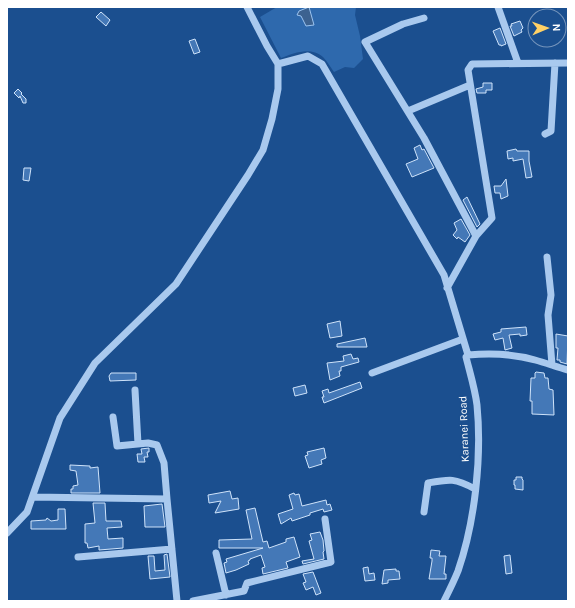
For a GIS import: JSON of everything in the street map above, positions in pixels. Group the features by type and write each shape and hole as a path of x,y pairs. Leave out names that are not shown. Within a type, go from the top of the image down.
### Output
{"street":[{"path":"7,533 27,512 60,418 95,363 176,284 263,150 272,119 278,89 278,64 247,7"},
{"path":"498,7 518,63"},
{"path":"424,18 403,24 366,42 424,138 476,236"},
{"name":"Karanei Road","path":"278,64 308,56 322,64 444,276 468,355 466,357 477,404 478,440 475,489 469,535 458,572 444,601"},
{"path":"545,134 551,130 555,63"},
{"path":"447,288 476,236 492,218 468,70 472,64 568,63"},
{"path":"408,111 470,85"},
{"path":"547,257 551,295 548,315 552,365"},
{"path":"372,373 463,339"},
{"path":"468,355 486,354 514,356 535,360 568,370"},
{"path":"135,390 138,444"},
{"path":"113,416 117,446 148,443 157,445 164,464 177,601"},
{"path":"424,512 428,483 451,479 464,483 475,489"},
{"path":"33,497 167,499"},
{"path":"193,601 244,591 247,583 331,562 325,519"},
{"path":"78,557 172,549"},
{"path":"216,553 226,595"}],"shaded area":[{"path":"277,7 356,7 355,15 363,59 354,68 345,67 334,72 323,57 313,52 307,51 291,54 281,58 260,17"},
{"path":"309,7 314,25 306,26 301,16 297,15 299,11"}],"building":[{"path":"101,12 110,20 106,26 96,17"},
{"path":"520,21 523,28 521,30 522,32 514,36 510,26 512,26 511,24"},
{"path":"500,28 506,44 501,46 499,45 493,31"},
{"path":"195,39 200,52 194,54 189,41"},
{"path":"483,83 492,83 492,90 486,90 486,93 477,93 476,89 483,87"},
{"path":"18,89 26,99 26,103 23,103 20,96 19,98 14,93"},
{"path":"420,145 422,150 424,149 434,168 412,177 406,164 418,159 414,148"},
{"path":"516,149 517,151 529,151 532,177 526,178 523,159 513,161 513,158 508,159 507,151"},
{"path":"24,168 31,168 29,181 23,180"},
{"path":"506,179 508,196 501,199 500,193 495,193 494,186 501,186"},
{"path":"467,197 480,224 477,227 463,200"},
{"path":"461,219 470,235 465,242 458,237 457,239 453,235 457,230 454,223"},
{"path":"340,321 342,336 330,338 327,324"},
{"path":"526,327 527,335 509,335 512,348 505,350 503,338 495,340 493,334 501,332 501,329"},
{"path":"556,334 568,336 567,364 557,360 558,348 556,348"},
{"path":"365,338 367,347 337,347 337,344"},
{"path":"351,354 353,359 358,358 359,362 341,367 341,371 339,371 340,376 330,380 327,363 344,361 343,356"},
{"path":"536,372 544,373 545,378 548,378 549,389 553,390 554,415 532,414 532,401 530,401 531,378 535,378"},
{"path":"111,373 136,373 136,380 110,381 109,376"},
{"path":"360,382 362,388 324,403 322,391 328,389 329,393"},
{"path":"305,385 307,393 295,396 293,388"},
{"path":"149,448 149,452 147,452 148,457 144,457 145,462 138,462 137,454 142,454 141,449"},
{"path":"324,448 326,458 321,460 322,464 309,468 305,456 308,455 307,452"},
{"path":"70,465 90,466 90,468 98,467 100,493 71,493 73,486 78,485 76,471 70,470"},
{"path":"516,477 522,477 523,490 515,489 514,480 516,480"},
{"path":"230,491 232,499 238,498 239,509 215,513 221,501 209,503 208,495"},
{"path":"294,493 295,495 299,494 302,506 326,500 327,505 330,504 332,510 324,512 323,509 292,521 291,518 281,524 278,514 293,509 289,495"},
{"path":"93,503 105,503 106,521 121,521 122,527 107,528 108,539 123,538 123,548 99,550 99,546 88,548 87,543 85,543 85,524 95,523"},
{"path":"162,504 165,527 145,527 144,506"},
{"path":"255,508 263,542 267,541 269,548 286,542 286,539 294,537 300,557 286,562 288,568 263,574 262,568 265,567 261,555 250,559 248,561 249,564 226,573 224,563 227,562 226,559 263,548 219,548 219,540 252,539 246,510"},
{"path":"58,509 65,509 66,529 31,529 31,521 46,520 47,518 51,521 58,520"},
{"path":"320,532 323,540 324,559 303,564 302,561 314,559 309,541 312,540 310,534"},
{"path":"431,550 440,551 439,556 446,556 444,574 446,574 446,579 429,579 432,561 432,558 430,558"},
{"path":"167,554 170,577 150,579 148,556 154,556 155,571 165,570 164,555"},
{"path":"510,555 512,573 506,574 504,556"},
{"path":"368,567 369,574 374,573 375,580 365,581 363,568"},
{"path":"396,569 396,571 399,571 400,579 388,580 388,583 382,584 384,570"},
{"path":"313,572 321,593 316,595 313,587 306,590 303,583 306,582 303,574"}]}
